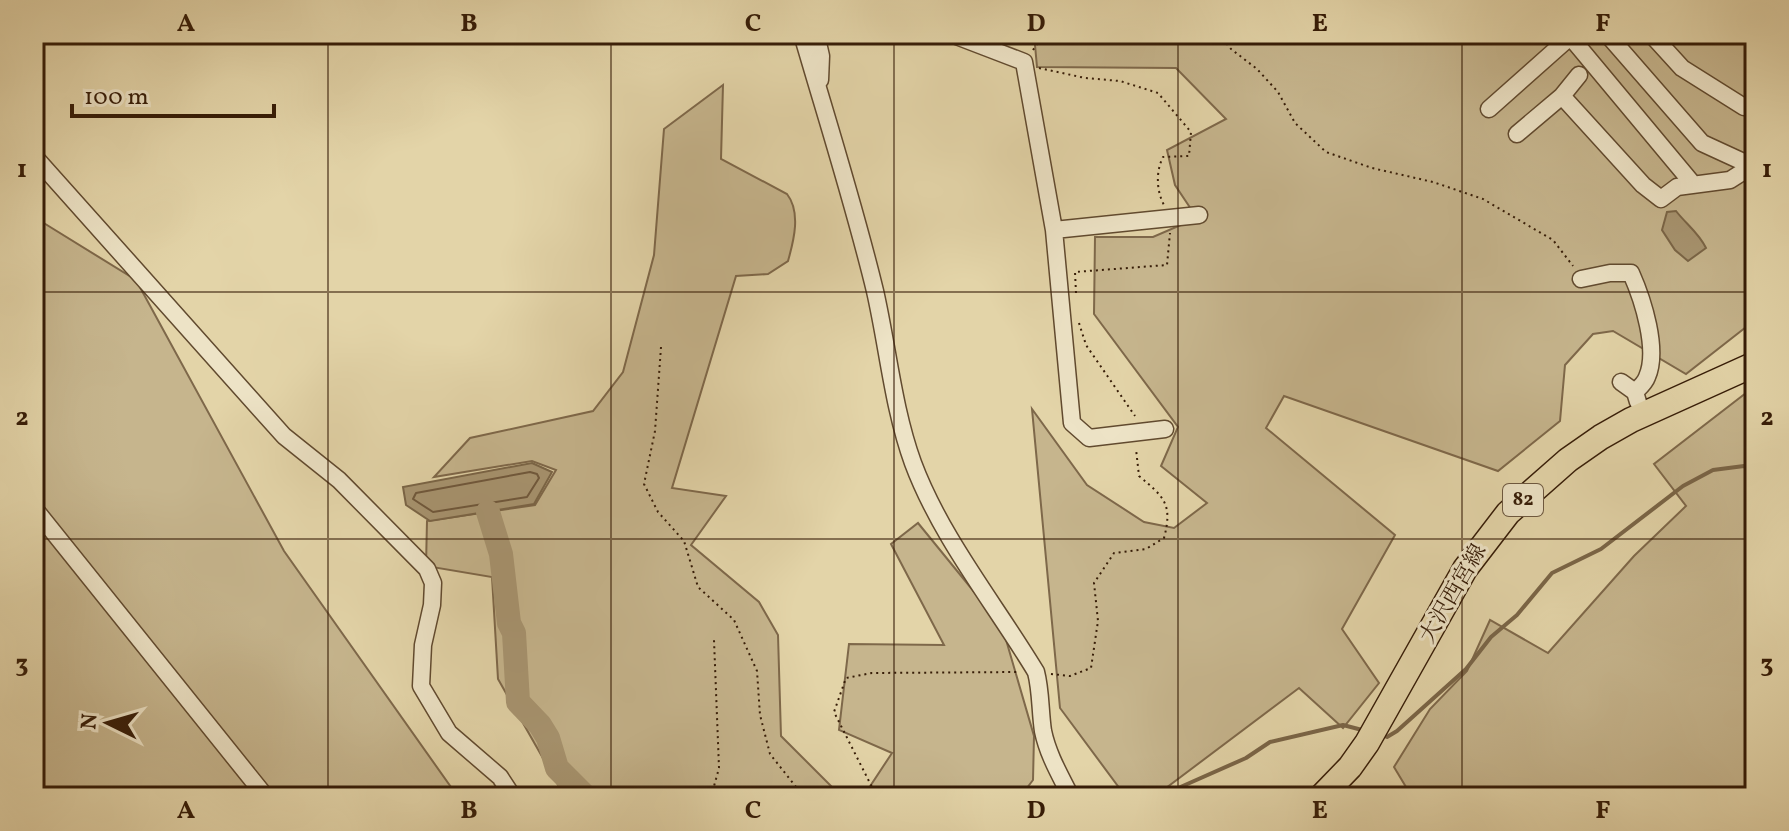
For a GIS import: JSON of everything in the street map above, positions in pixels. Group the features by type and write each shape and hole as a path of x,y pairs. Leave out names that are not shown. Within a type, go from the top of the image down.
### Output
{"main road":[{"name":"大沢西宮線","path":"1321,797 1350,767 1372,735 1465,569 1508,513 1639,404 1755,364"}],"street":[{"path":"802,34 851,196 902,426 913,462 926,494 947,531 1036,672 1046,741 1053,763 1071,797"},
{"path":"816,34 821,56 820,93"},
{"path":"951,34 1024,62 1054,230 1072,423 1089,438 1165,429"},
{"path":"1607,34 1702,143 1753,164"},
{"path":"1651,34 1682,68 1744,107 1755,106"},
{"path":"1489,109 1569,36 1693,184"},
{"path":"1517,134 1562,96 1579,75"},
{"path":"1562,96 1643,185 1661,199 1677,187 1730,180 1753,164"},
{"path":"34,156 284,436 339,480 427,569 433,583 432,605 423,645 421,686 449,733 500,777 513,797"},
{"path":"1054,230 1199,215"},
{"path":"1581,279 1610,273 1631,273 1640,294 1652,349 1639,404"},
{"path":"1621,382 1639,404"},
{"path":"34,508 266,797"}],"path":[{"path":"1219,34 1278,92 1295,123 1326,152 1483,199 1553,240 1581,279"},
{"path":"661,347 655,431 644,484 658,512 684,541 698,587 734,620 757,671 760,715 770,754 804,797"},
{"path":"711,797 719,768 714,640"}],"shaded area":[{"path":"1034,34 1755,34 1755,320 1686,374 1613,331 1593,334 1565,365 1560,421 1498,471 1284,396 1266,428 1395,535 1342,629 1379,683 1343,728 1299,688 1154,797 1126,797 1060,708 1032,409 1087,485 1144,522 1174,528 1207,503 1161,466 1178,427 1094,314 1095,237 1153,237 1197,218 1175,185 1167,150 1226,119 1176,68 1037,67"},
{"path":"723,85 721,159 787,194 794,209 794,235 788,261 768,274 736,276 672,488 726,496 691,545 759,602 778,635 781,736 842,797 565,797 498,679 492,577 426,566 427,521 535,505 556,470 532,461 434,477 470,438 593,411 623,372 654,255 664,129"},
{"path":"34,217 136,280 284,551 458,797 34,797"},
{"path":"1755,386 1755,797 1412,797 1394,767 1430,709 1467,671 1490,620 1548,653 1634,556 1686,506 1654,464"},
{"path":"918,523 1002,626 1034,736 1033,780 1020,797 863,797 892,753 839,730 849,644 944,645 891,544"}],"water":[{"path":"1676,211 1706,248 1688,261 1675,250 1662,230 1667,212"},
{"path":"532,463 552,472 534,504 430,521 406,505 403,487"}],"waterway":[{"path":"1382,735 1387,737 1397,731 1466,669 1491,637 1517,615 1552,573 1601,549 1683,486 1713,470 1744,466 1755,468"},
{"path":"488,512 501,554 509,623 514,633 518,702 548,738 557,768 586,797"},
{"path":"1165,797 1176,789 1246,758 1270,742 1343,725 1366,731"}]}
